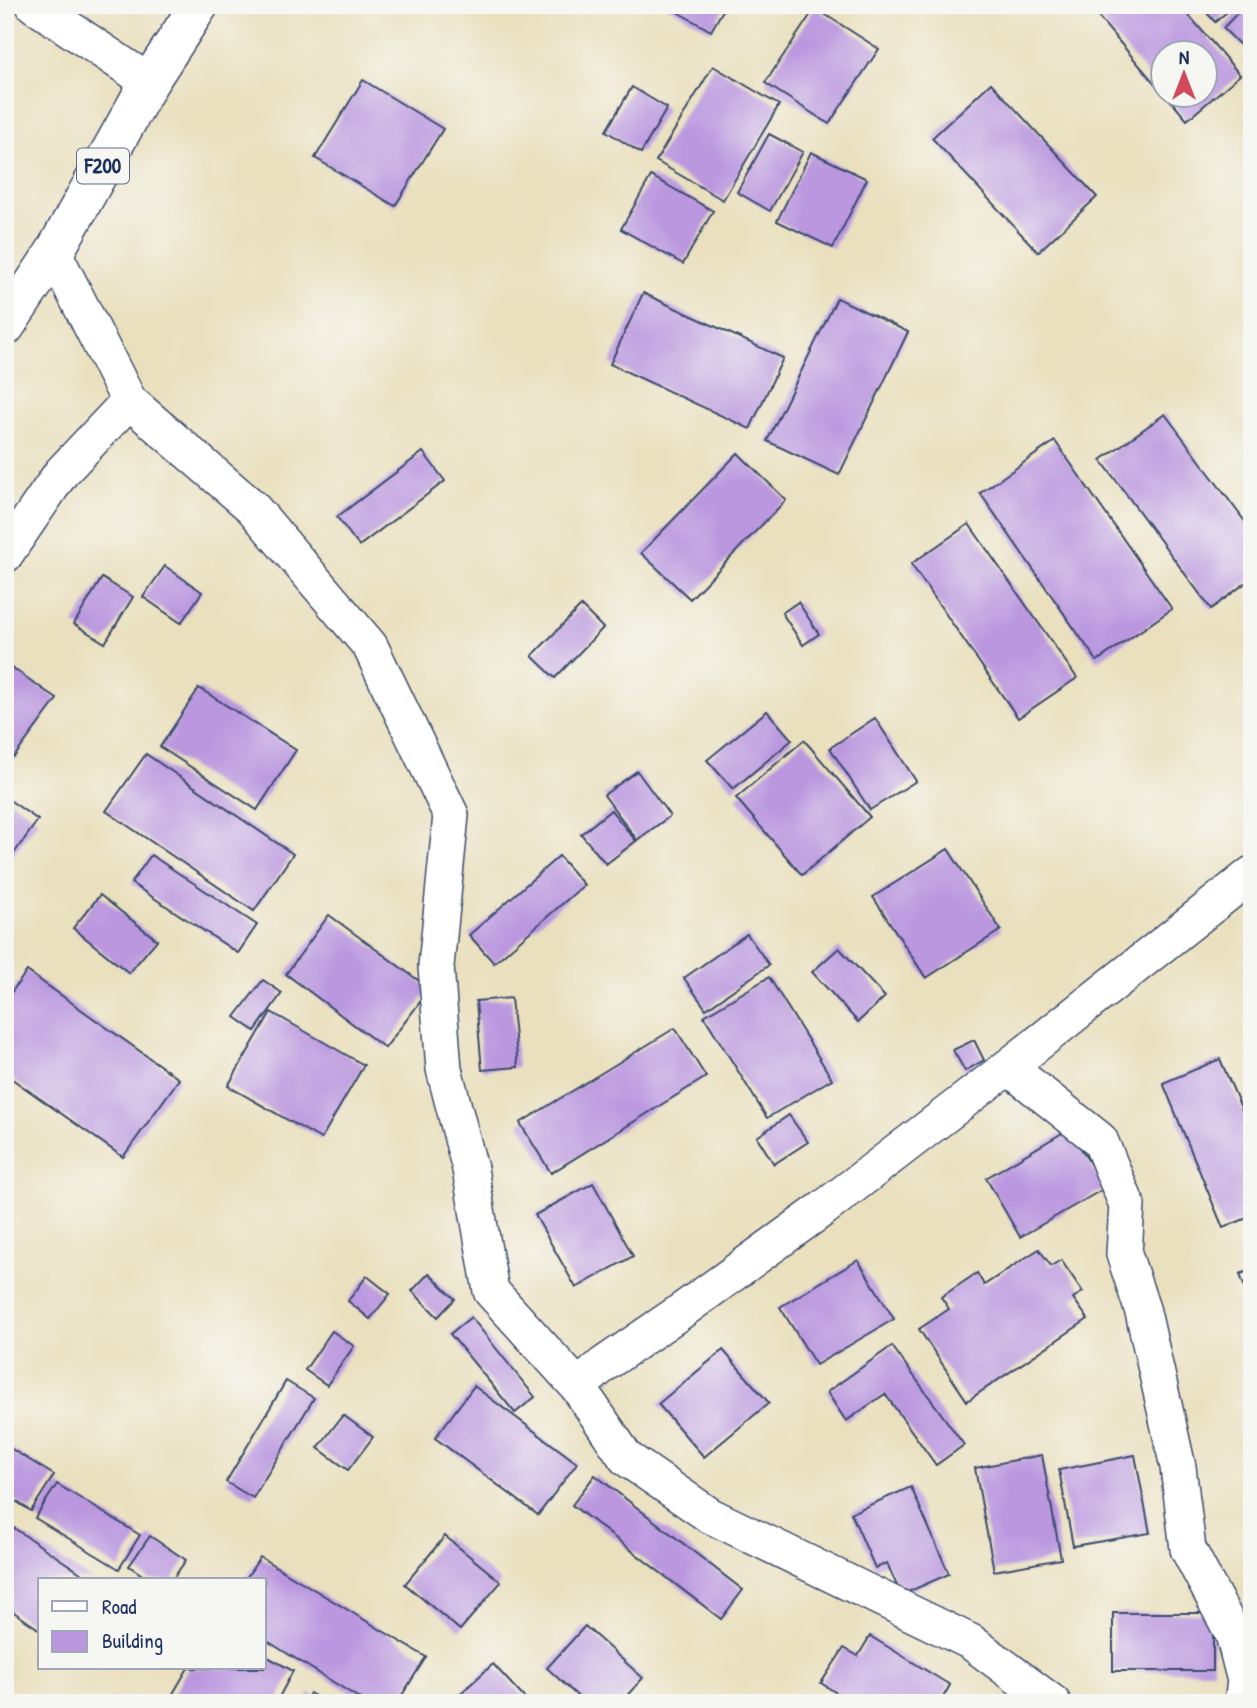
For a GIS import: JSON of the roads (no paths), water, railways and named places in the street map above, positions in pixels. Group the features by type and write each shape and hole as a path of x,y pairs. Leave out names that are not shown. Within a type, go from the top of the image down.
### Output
{"main road":[{"name":"F200","path":"5,327 54,253 149,82 200,5"}],"street":[{"path":"34,5 149,82"},
{"path":"54,253 129,401 252,507 370,646 451,815 436,966 444,1069 470,1169 491,1291 578,1387 626,1458 709,1515 971,1642 1053,1703"},
{"path":"5,555 61,473 129,401"},
{"path":"578,1387 603,1365 824,1208 1252,874"},
{"path":"1008,1067 1100,1140 1127,1205 1124,1254 1143,1312 1178,1467 1188,1549 1233,1634 1245,1681 1242,1703"}]}
